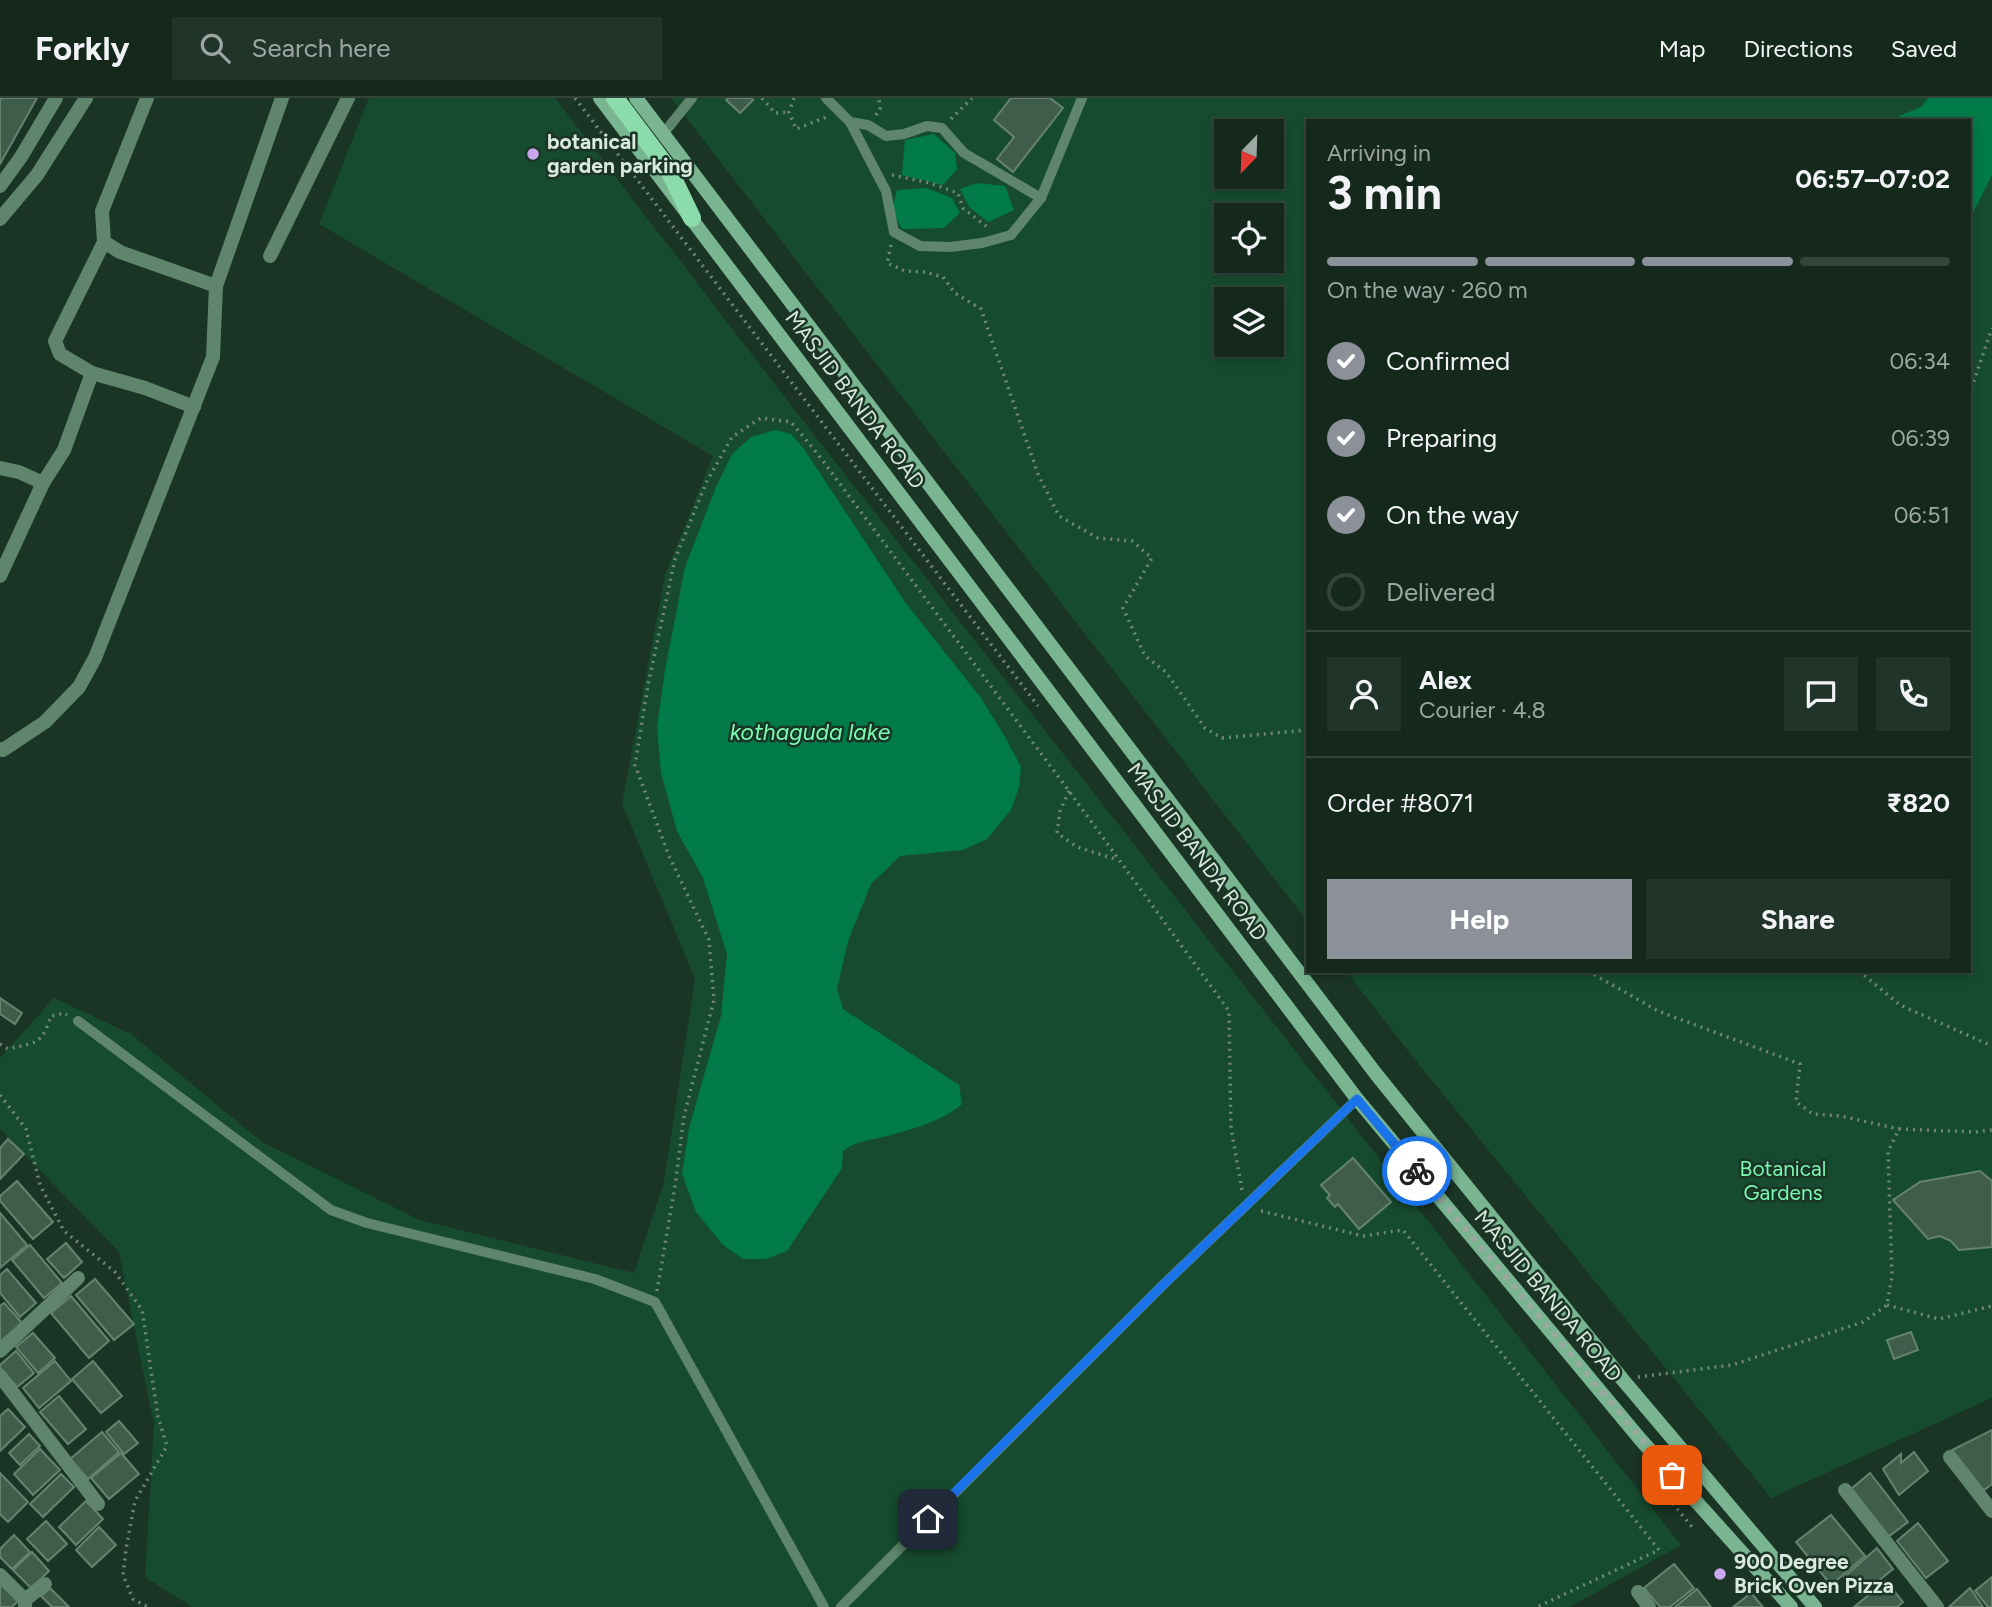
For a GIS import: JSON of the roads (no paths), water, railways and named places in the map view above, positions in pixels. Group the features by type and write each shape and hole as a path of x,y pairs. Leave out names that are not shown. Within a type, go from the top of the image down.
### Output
{"main road":[{"name":"MASJID BANDA ROAD","path":"600,98 1357,1099 1672,1475 1791,1607"},
{"path":"615,98 669,170 692,218"},
{"name":"MASJID BANDA ROAD","path":"636,98 1368,1063 1622,1380 1815,1607"},
{"path":"1672,1475 1690,1460"}],"street":[{"path":"0,186 21,157 56,98"},
{"path":"0,219 37,176 86,98"},
{"path":"147,98 102,211 104,242 55,341 60,354 92,373 145,388 194,407"},
{"path":"0,749 3,750 45,722 79,687 95,658 213,357 216,286 282,98"},
{"path":"270,256 348,98"},
{"path":"104,242 120,252 216,286"},
{"path":"0,576 43,483 64,450 92,373"},
{"path":"0,468 19,472 43,483"},
{"path":"0,1352 78,1278"},
{"path":"0,1376 98,1504"},
{"path":"1950,1457 1992,1511"},
{"path":"1845,1490 1937,1607"},
{"path":"0,1575 25,1604 45,1584"},
{"path":"1638,1592 1649,1607"}],"lane":[{"path":"663,134 692,98"},
{"path":"826,98 850,122 886,191 894,232 920,246 930,247 950,247 1011,235 1041,198 1082,98"},
{"path":"850,122 868,125 886,136 904,134 927,126 942,128 964,153 1041,198"},
{"path":"78,1021 331,1210 367,1223 595,1279 655,1302 824,1607"},
{"path":"841,1607 1156,1292 1357,1099"}],"water":[{"path":"1928,98 1992,98 1992,175 1971,217 1971,119 1892,119 1921,107"},
{"path":"934,134 955,153 957,169 943,185 902,175 905,140"},
{"path":"977,183 1005,186 1014,210 988,222 969,207 960,189"},
{"path":"926,188 952,198 960,213 944,228 902,229 892,210 897,190"},
{"name":"kothaguda lake","path":"775,430 791,434 804,449 905,602 981,698 1021,767 1019,787 1011,810 987,839 963,850 900,856 871,884 848,941 837,989 843,1009 959,1085 962,1104 945,1116 923,1125 860,1142 843,1151 842,1168 787,1251 766,1259 743,1259 723,1245 696,1212 682,1174 689,1128 721,1016 727,954 703,878 677,831 661,773 657,727 685,567 716,487 732,454 751,437"}],"place":[{"name":"botanical garden parking","path":"533,154"},
{"name":"900 Degree Brick Oven Pizza","path":"1720,1574"}],"park label":[{"name":"Botanical Gardens","path":"1783,1181"}]}
